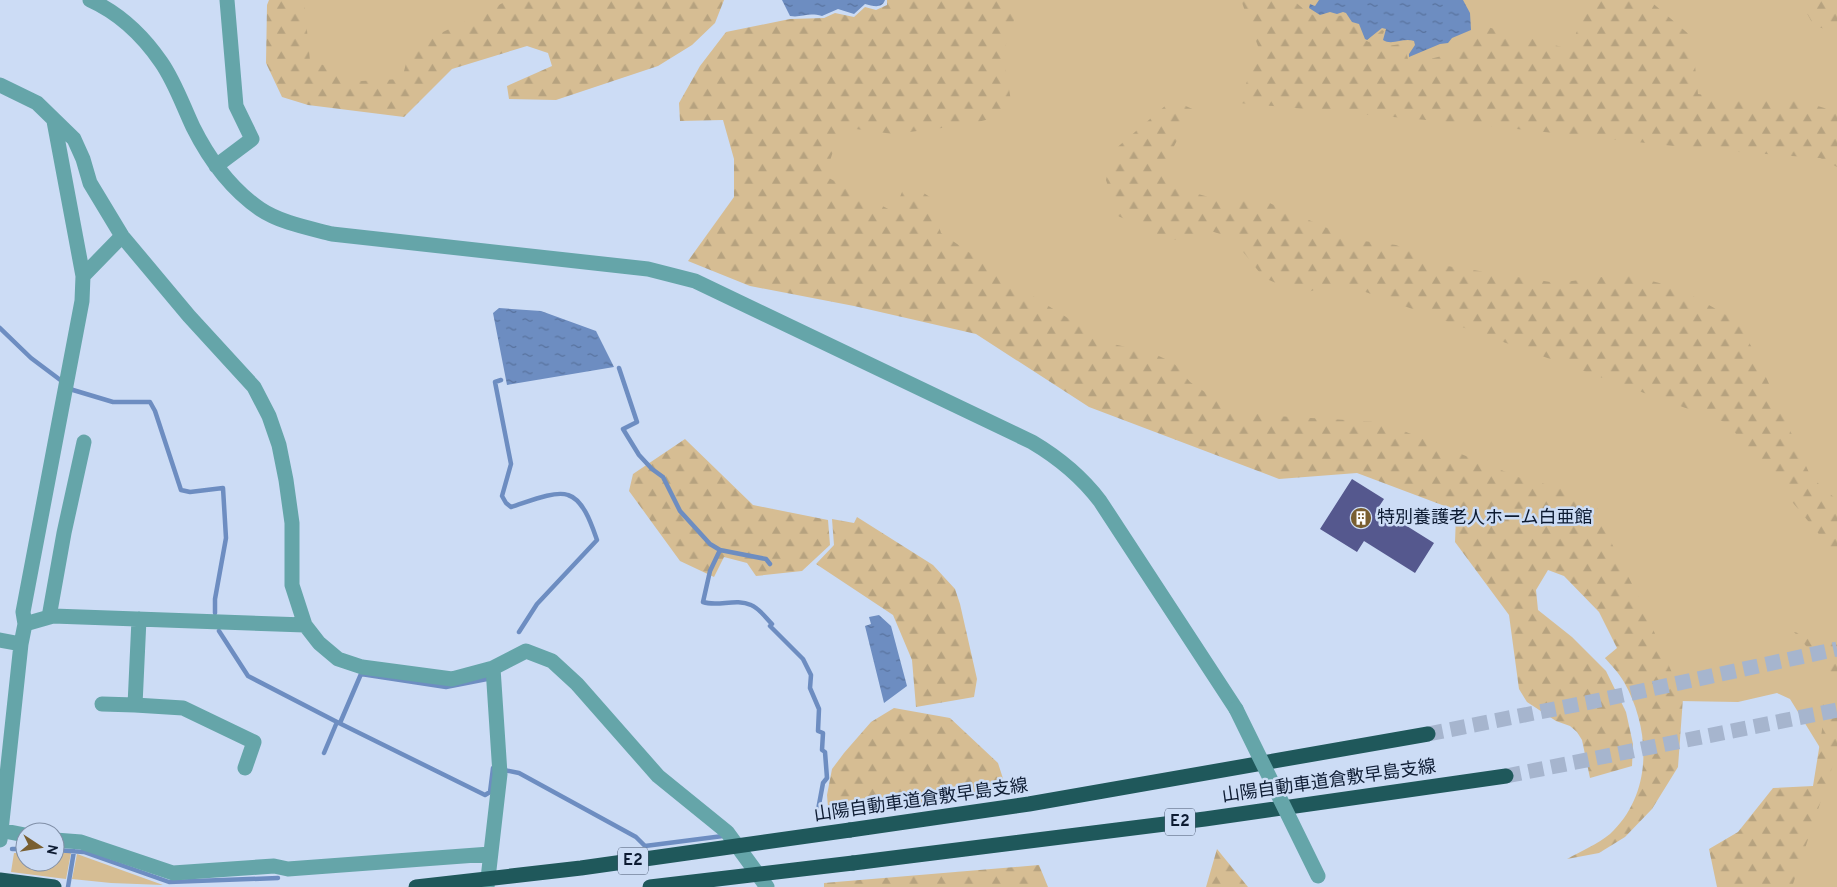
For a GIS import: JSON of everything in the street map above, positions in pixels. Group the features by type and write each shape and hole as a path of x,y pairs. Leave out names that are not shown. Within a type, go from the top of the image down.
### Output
{"highway":[{"name":"山陽自動車道倉敷早島支線","path":"416,887 581,868 1029,804 1428,734"},
{"name":"山陽自動車道倉敷早島支線","path":"650,887 1195,820 1506,776"},
{"path":"0,880 54,887"}],"street":[{"path":"90,0 105,7 132,27 161,62 173,83 194,130 221,174 262,210 297,226 332,234 648,269 695,281 1032,442 1065,464 1090,487 1236,709 1321,881"},
{"path":"216,166 252,139 236,106 227,0"},
{"path":"0,85 37,103 74,140 83,159 90,183 122,236 188,316 254,387 269,416 286,480 292,523 292,585 305,625 319,643 338,659 362,667 452,679 493,668 526,651 552,662 577,684 658,776 727,832 767,887"},
{"path":"15,835 0,834 21,644 25,624 23,612 82,301 83,276 54,121"},
{"path":"83,276 122,236"},
{"path":"49,617 64,533 84,442"},
{"path":"25,624 49,617 305,625"},
{"path":"135,705 139,619"},
{"path":"0,640 21,644"},
{"path":"487,887 500,774 493,668"},
{"path":"102,704 183,708 254,742 245,768"},
{"path":"65,841 81,842 173,873 274,866 288,869 490,854"}],"green space":[{"path":"269,0 304,0 310,61 344,71 361,81 402,79 410,48 509,0 724,0 715,23 692,45 658,66 556,100 509,99 507,86 552,66 548,53 527,46 452,69 404,117 308,105 282,97 266,63 267,5"},
{"path":"300,0 520,0 404,82 358,86 308,65"},
{"path":"887,0 1021,0 1003,53 1013,113 966,125 893,134 841,127 825,176 894,212 906,182 930,197 941,233 1042,302 1108,343 1150,352 1174,363 1190,382 1221,403 1247,412 1276,416 1381,422 1521,478 1576,492 1599,510 1612,544 1642,604 1683,698 1678,767 1652,809 1625,837 1599,853 1567,859 1605,838 1624,818 1634,800 1640,781 1643,741 1633,701 1622,679 1605,658 1617,648 1599,612 1564,576 1548,570 1536,590 1538,610 1572,637 1606,671 1626,712 1633,744 1632,766 1590,778 1582,740 1577,732 1570,726 1556,721 1527,702 1519,689 1509,615 1455,542 1456,516 1450,508 1357,473 1279,479 1089,407 976,334 854,306 750,286 688,261 734,197 734,159 723,120 680,121 679,103 700,66 726,32 790,19 824,18 835,13 854,17 865,7 876,10 887,5"},
{"path":"1015,0 1837,0 1837,719 1822,751 1790,699 1777,693 1738,702 1680,701 1594,513 1219,408 1106,348 821,177 840,120 999,55"},
{"path":"1241,0 1293,0 1307,12 1320,18 1346,15 1350,23 1358,27 1362,39 1369,42 1382,30 1384,31 1381,40 1387,46 1408,43 1412,45 1406,51 1408,59 1430,59 1465,50 1480,25 1569,49 1591,0 1649,0 1692,37 1698,94 1748,101 1789,97 1837,112 1837,167 1820,158 1711,150 1470,124 1239,103 1259,49"},
{"path":"1807,0 1837,0 1837,32 1814,26 1804,8"},
{"path":"1172,100 1197,111 1170,154 1166,185 1223,201 1258,198 1355,240 1396,245 1447,266 1557,283 1624,274 1679,288 1737,321 1756,355 1811,477 1837,500 1837,556 1727,423 1360,290 1331,284 1303,294 1264,278 1232,238 1208,230 1192,241 1168,239 1118,216 1106,180 1113,151"},
{"path":"685,439 753,505 828,520 830,545 802,571 756,576 747,563 724,557 714,577 680,561 629,491 633,474"},
{"path":"857,517 933,565 955,589 977,679 974,697 916,707 912,660 893,615 816,564 834,545 832,519 854,523"},
{"path":"1794,632 1823,639 1837,645 1837,682"},
{"path":"1828,701 1837,714 1837,753 1792,887 1717,887 1709,849 1738,832 1773,788 1813,786 1822,730 1823,703"},
{"path":"894,708 950,718 998,763 1006,788 829,819 827,795 832,769 871,722"},
{"path":"1837,741 1837,887 1789,887"},
{"path":"1217,849 1248,887 1206,887"},
{"path":"14,853 15,872 65,872 65,853 71,853 66,879 11,872"},
{"path":"77,854 163,885 72,879"},
{"path":"1039,865 1048,887 824,887 824,883"}],"water":[{"path":"782,0 885,0 879,6 865,4 854,14 838,9 822,16 790,16"},
{"path":"1319,0 1463,0 1470,13 1471,30 1452,38 1448,43 1440,44 1409,57 1415,45 1414,41 1387,42 1383,40 1386,29 1382,28 1367,40 1359,24 1352,22 1346,13 1337,14 1330,12 1320,15 1309,8 1310,4 1315,6"},
{"path":"499,308 541,311 596,331 614,367 507,385 493,313"},
{"path":"879,615 891,626 907,686 884,703 865,626 871,624 869,617"}],"building":[{"name":"特別養護老人ホーム白亜館","path":"1352,479 1384,499 1378,508 1434,543 1415,573 1364,541 1357,552 1320,529"}],"waterway":[{"path":"0,328 31,358 63,382"},
{"path":"619,368 637,422 623,429 639,455 652,469 663,477 680,511 710,544 720,550 766,559 770,564"},
{"path":"501,380 495,382 511,464 502,496 506,503 511,507 555,494 568,495 579,502 583,508 597,540 537,604 519,632"},
{"path":"69,387 73,390 113,402 150,402 155,411 181,490 190,492 223,488 226,538 215,599 215,613"},
{"path":"720,550 710,571 703,602 715,604 739,602 754,606 772,624 770,626 803,659 811,675 810,688 819,709 818,731 823,733 822,750 825,752 827,778 823,783 818,810"},
{"path":"219,631 248,676 337,722"},
{"path":"340,723 361,674 446,687 487,679"},
{"path":"324,753 337,722 485,795 490,792 493,768 495,769"},
{"path":"504,770 519,773 636,837 645,846 723,836"},
{"path":"65,851 84,852 169,882 278,878"},
{"path":"68,887 74,851"}],"tunnel":[{"path":"1428,734 1600,700 1837,649"},
{"path":"1506,776 1837,710"}],"place":[{"name":"特別養護老人ホーム白亜館","path":"1361,518"}]}
